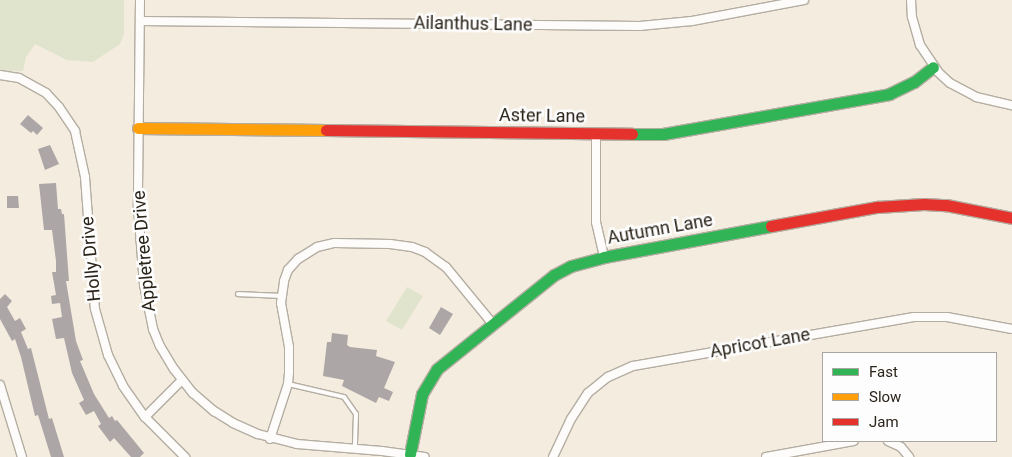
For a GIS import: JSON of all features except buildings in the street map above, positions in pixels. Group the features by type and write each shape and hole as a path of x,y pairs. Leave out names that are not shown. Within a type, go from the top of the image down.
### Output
{"street":[{"name":"Appletree Drive","path":"140,0 138,215 147,308 160,346 182,380 214,411 233,423 270,438 298,444 355,448 425,457"},
{"name":"Ailanthus Lane","path":"140,21 640,26 692,21 804,0"},
{"path":"911,0 915,33 933,67 950,82 971,95 1012,105"},
{"name":"Aster Lane","path":"138,128 642,135 693,131 873,98 902,89 933,67"},
{"name":"Holly Drive","path":"0,75 19,78 46,93 59,106 75,131 85,176 92,282 99,327 114,369 145,417 186,457"},
{"path":"596,134 596,222 604,256"},
{"name":"Autumn Lane","path":"410,454 417,410 427,382 450,358 492,324 554,275 571,266 604,256 903,204 946,205 1012,218"},
{"path":"270,438 288,384 289,347 281,296 288,270 298,258 316,247 335,243 390,244 412,247 437,258 465,289 492,324"},
{"name":"Apricot Lane","path":"553,457 571,419 588,393 608,377 633,366 914,317 946,317 1012,329"},
{"path":"145,417 182,380"},
{"path":"0,385 22,457"},
{"path":"766,457 848,442"},
{"path":"890,442 901,447 909,457"}],"lane":[{"path":"238,294 281,296"},
{"path":"288,384 344,397 356,414 355,448"}],"green space":[{"path":"0,0 124,0 124,34 120,44 93,62 67,60 35,44 26,57 23,71 0,72"},
{"path":"407,287 423,296 402,330 386,321"}],"traffic: fast":[{"path":"632,134 663,134 889,94 914,82 933,67"},
{"path":"410,454 422,394 437,369 554,275 571,266 604,257 771,226"}],"traffic: slow":[{"path":"138,128 326,130"}],"traffic: jam":[{"path":"326,130 632,134"},
{"path":"771,226 877,207 924,204 946,205 1012,218"}]}
